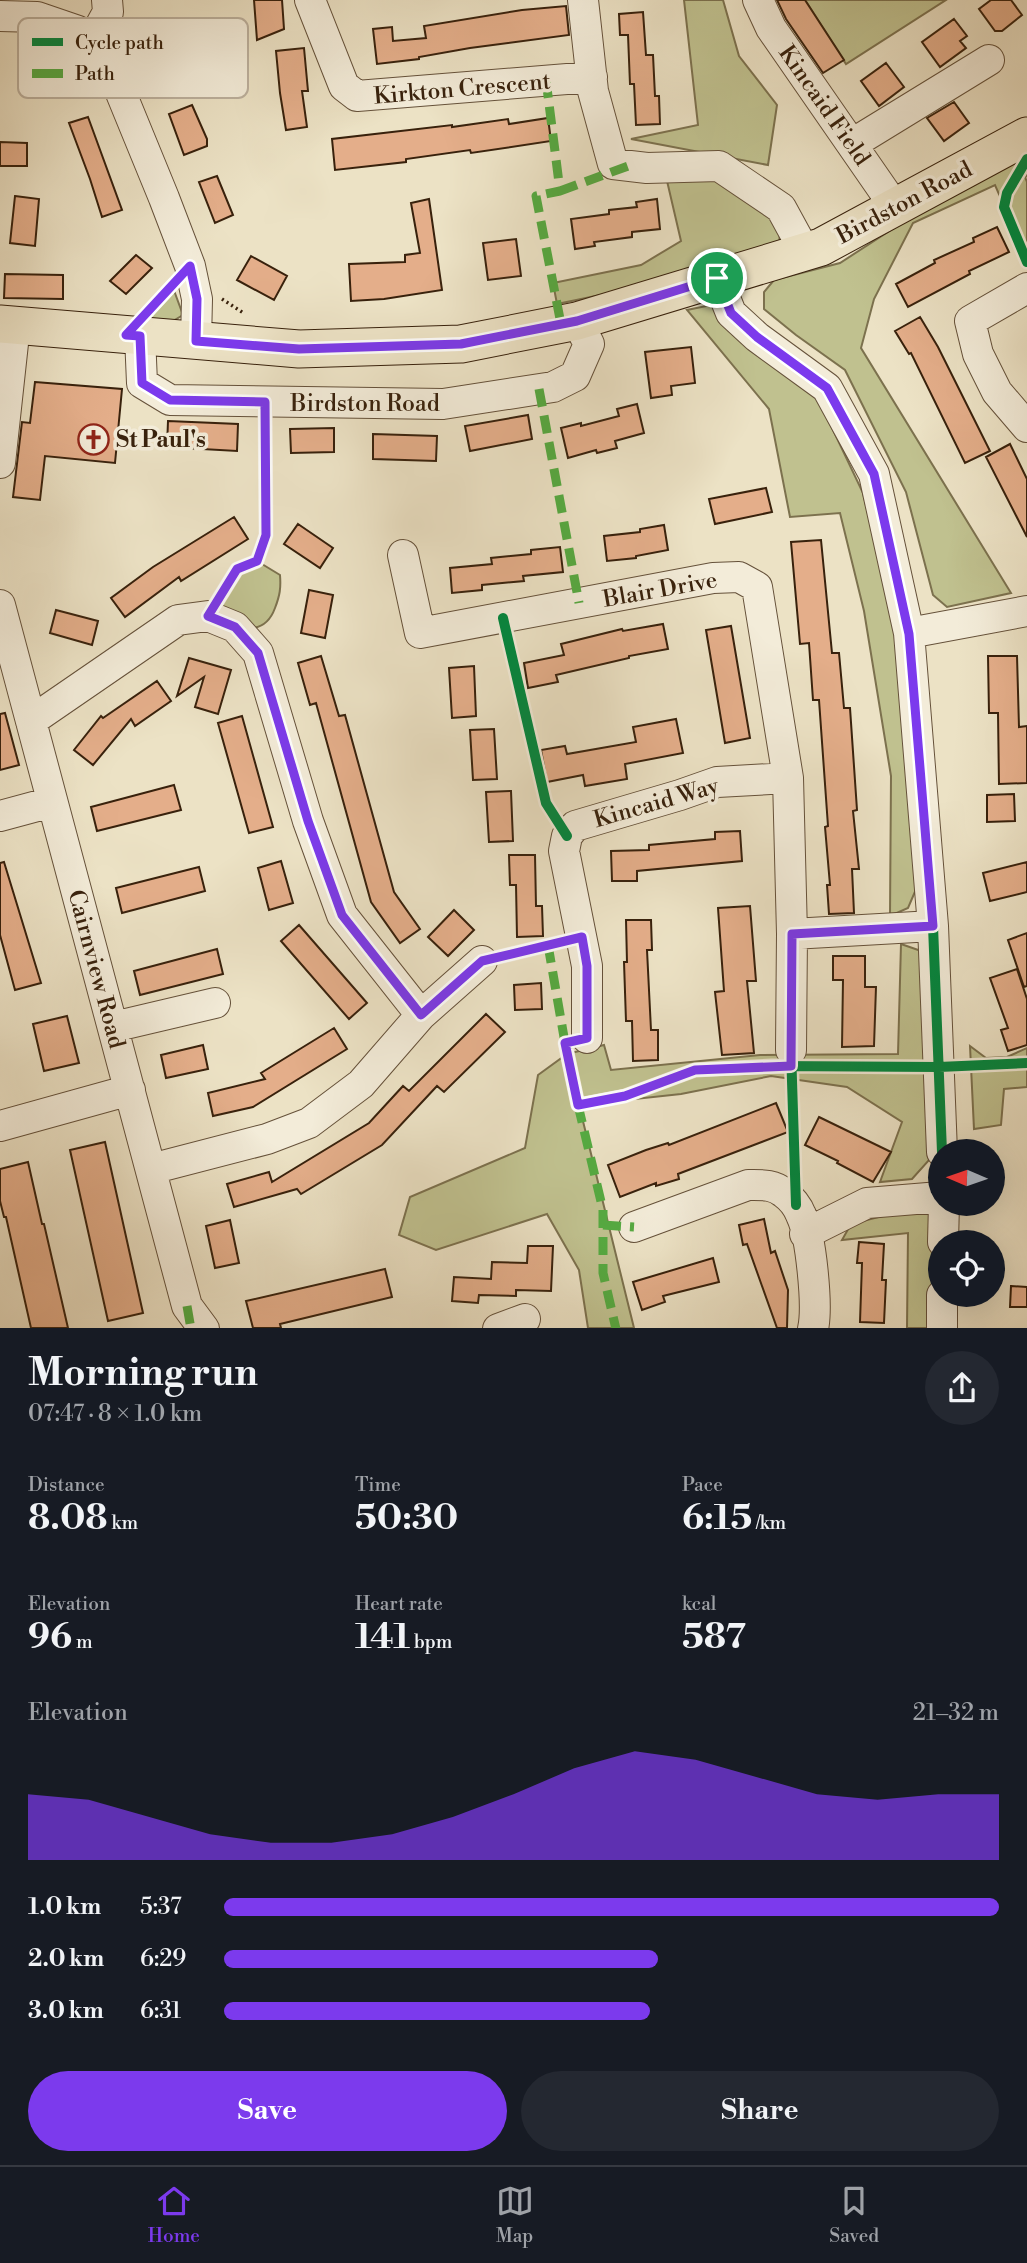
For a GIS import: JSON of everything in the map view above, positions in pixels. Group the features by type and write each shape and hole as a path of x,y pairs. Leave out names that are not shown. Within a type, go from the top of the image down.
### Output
{"main road":[{"name":"Birdston Road","path":"8,324 299,349 461,344 577,321 821,247 1027,136"}],"street":[{"path":"105,18 108,12 107,0"},
{"name":"Kirkton Crescent","path":"310,0 344,86 357,96 592,77"},
{"path":"583,0 593,91 613,164 647,168 719,166 781,208 805,251"},
{"name":"Kincaid Field","path":"758,0 771,28 895,207"},
{"path":"0,16 40,9 56,18"},
{"path":"852,144 989,60"},
{"path":"123,98 190,266 197,299 196,341"},
{"path":"717,278 731,313 757,337 827,388 874,474 909,634 933,926 941,1139"},
{"path":"1027,288 970,321 978,354 998,392 1027,427"},
{"name":"Birdston Road","path":"133,335 142,383 170,400 443,404 553,387 575,376 589,344 577,321"},
{"path":"0,463 8,324"},
{"name":"Blair Drive","path":"403,555 420,633 713,578 738,577 757,587 788,778 792,934 791,1050"},
{"name":"Cairnview Road","path":"0,605 187,1306 204,1328"},
{"path":"909,634 1027,611"},
{"path":"31,721 178,620 208,616 235,627 258,653 308,821 342,915 421,1015"},
{"name":"Kincaid Way","path":"584,1039 587,966 564,851 566,836 575,826 718,782 788,778"},
{"path":"0,816 52,802"},
{"path":"792,934 933,926"},
{"path":"151,1169 267,1139 309,1123 360,1084 421,1015 482,961"},
{"path":"113,1027 215,1003"},
{"path":"0,1126 130,1090"},
{"path":"634,1227 748,1185 767,1184 784,1192 803,1217 813,1275 816,1315 813,1328"},
{"path":"805,1234 867,1203 928,1198"},
{"path":"942,1307 942,1328"}],"path":[{"path":"133,335 190,266"}],"green space":[{"path":"684,0 723,0 739,56 777,105 768,165 631,139 698,125"},
{"path":"805,0 946,0 846,64"},
{"path":"1027,151 1027,258 995,185 913,223 874,299 861,348 1011,593 947,607 933,595 906,492 845,370 764,309 764,292 774,280 840,263 911,217"},
{"path":"719,166 781,208 779,249 663,282 557,304 553,283 641,265 681,241 664,168"},
{"path":"172,285 183,315 166,325 140,320"},
{"path":"716,304 815,392 863,493 906,673 917,887 908,908 890,916 891,776 864,611 840,513 790,517 769,409 687,310"},
{"path":"257,561 280,575 279,595 270,618 263,625 246,628 208,616 237,569"},
{"path":"901,944 924,952 929,1139 928,1161 912,1179 880,1182 902,1122 847,1087 771,1076 681,1094 579,1105 634,1328 588,1328 579,1270 547,1214 436,1250 399,1235 410,1197 525,1148 538,1075 567,1054 604,1045 611,1070 760,1055 898,1054"},
{"path":"970,1046 986,1058 1007,1057 1027,1048 1027,1087 1004,1089 1001,1125 974,1129"},
{"path":"922,1206 935,1222 935,1230 928,1230 930,1328 907,1328 908,1233 842,1240 851,1224"}],"building":[{"path":"254,0 282,0 284,29 257,40"},
{"path":"777,0 805,0 844,60 823,73 786,19"},
{"path":"991,0 1011,0 1022,15 1002,31 995,31 979,9"},
{"path":"566,6 569,35 377,64 373,29 392,27 393,41 426,38 424,26 522,10"},
{"path":"643,12 646,55 653,55 655,96 659,96 660,124 636,125 634,84 630,84 628,35 620,35 619,14"},
{"path":"954,19 967,36 960,41 966,48 940,67 922,42"},
{"path":"304,48 308,91 302,91 307,127 286,130 276,51"},
{"path":"886,63 904,87 879,106 861,81"},
{"path":"954,102 969,123 944,141 927,118"},
{"path":"192,105 207,139 207,146 184,155 169,114"},
{"path":"88,117 122,210 102,217 69,123"},
{"path":"548,118 551,141 335,170 332,139 508,119 509,124"},
{"path":"0,142 27,143 27,166 0,166"},
{"path":"217,176 233,215 215,223 199,182"},
{"path":"15,196 39,199 35,246 10,243"},
{"path":"429,199 442,290 351,301 349,264 405,262 405,255 420,253 411,203"},
{"path":"657,199 660,229 632,232 632,237 594,242 595,246 575,249 571,219 609,214 609,210 637,207 636,202"},
{"path":"997,227 1009,252 969,271 970,274 908,307 896,284 935,263 934,260 974,242 973,238"},
{"path":"516,239 521,276 488,280 483,243"},
{"path":"136,255 152,268 126,294 110,281"},
{"path":"251,256 287,276 274,300 237,280"},
{"path":"5,274 63,275 63,299 4,298"},
{"path":"920,317 990,451 965,463 911,353 909,354 895,331"},
{"path":"691,347 695,383 671,386 672,395 651,398 645,352"},
{"path":"35,382 122,389 115,463 45,456 40,500 13,497 22,422 30,423"},
{"path":"637,404 644,433 615,441 617,448 597,453 596,450 568,458 561,428 619,416 617,409"},
{"path":"528,415 532,439 470,451 465,426"},
{"path":"168,421 238,424 237,451 167,447"},
{"path":"334,428 334,452 291,453 290,429"},
{"path":"373,434 437,436 436,461 373,459"},
{"path":"1010,444 1027,479 1027,537 986,457"},
{"path":"766,488 772,512 715,524 709,499"},
{"path":"234,517 248,539 181,581 179,577 125,617 111,598 153,567"},
{"path":"298,524 333,548 320,568 284,544"},
{"path":"664,525 668,550 636,558 607,561 604,536 640,532 640,529"},
{"path":"821,540 832,653 839,653 844,708 850,708 857,810 853,811 859,869 852,869 854,913 829,914 827,885 830,885 825,827 828,826 819,700 813,700 809,643 800,644 791,542"},
{"path":"560,547 563,572 523,576 524,581 482,585 482,590 452,593 450,568 492,564 491,558 531,554 531,550"},
{"path":"309,590 333,595 325,638 301,633"},
{"path":"56,610 98,621 92,645 50,633"},
{"path":"663,624 668,649 556,675 558,682 528,688 524,663 564,655 561,644 622,629 623,631"},
{"path":"731,626 750,738 725,743 706,630"},
{"path":"321,656 339,716 345,715 394,892 420,929 400,943 371,902 316,703 310,705 298,663"},
{"path":"988,656 1017,656 1019,727 1027,726 1027,783 999,784 998,713 989,713"},
{"path":"189,658 231,670 218,714 195,707 204,677 177,696"},
{"path":"474,666 476,716 452,718 449,668"},
{"path":"157,681 171,701 135,726 131,719 93,765 74,750 101,716 103,718"},
{"path":"5,713 19,765 0,770 0,714"},
{"path":"242,716 273,827 249,833 218,723"},
{"path":"676,719 683,753 625,764 627,779 585,786 583,775 547,782 541,750 565,746 567,754 636,742 633,727"},
{"path":"494,729 497,779 473,780 470,730"},
{"path":"174,785 181,810 97,831 91,807"},
{"path":"511,791 513,841 489,842 486,792"},
{"path":"1014,794 1015,821 987,822 987,795"},
{"path":"740,831 742,861 637,871 637,881 612,881 611,851 649,850 649,845 715,839 715,832"},
{"path":"509,855 535,855 536,906 542,906 543,936 517,937 516,885 510,885"},
{"path":"281,861 293,903 269,910 258,868"},
{"path":"4,862 41,983 15,990 0,935 0,863"},
{"path":"1027,862 1027,892 990,901 983,873"},
{"path":"199,867 205,891 122,913 116,888"},
{"path":"750,906 756,981 747,981 754,1053 722,1055 715,992 724,991 718,908"},
{"path":"454,910 474,930 448,956 428,937"},
{"path":"626,920 651,920 652,950 647,950 651,1030 658,1030 658,1060 633,1061 632,1021 626,1021"},
{"path":"299,925 367,1003 349,1019 281,941"},
{"path":"1027,933 1027,986 1024,987 1008,940"},
{"path":"217,949 223,974 140,995 134,971"},
{"path":"833,956 865,956 865,987 876,987 874,1046 842,1047 843,980 833,980"},
{"path":"1017,969 1027,999 1027,1045 1008,1051 1001,1030 1008,1028 990,978"},
{"path":"541,983 542,1009 515,1010 514,985"},
{"path":"486,1014 505,1032 444,1092 437,1086 382,1145 301,1194 297,1189 234,1207 227,1184 269,1172 272,1182 369,1123 403,1086 409,1091"},
{"path":"67,1016 79,1063 44,1071 33,1024"},
{"path":"334,1028 347,1049 253,1107 213,1116 208,1093 265,1079 261,1073"},
{"path":"203,1045 208,1069 166,1078 161,1055"},
{"path":"776,1103 788,1132 678,1174 679,1179 656,1186 656,1183 620,1197 608,1165 646,1150 668,1143 669,1145"},
{"path":"819,1117 891,1152 873,1182 805,1145"},
{"path":"105,1142 143,1313 108,1321 70,1150"},
{"path":"28,1162 68,1328 31,1328 0,1201 0,1169"},
{"path":"764,1219 771,1253 775,1251 788,1290 787,1328 777,1328 747,1244 743,1245 739,1225"},
{"path":"230,1220 239,1263 215,1268 206,1226"},
{"path":"859,1242 884,1244 884,1323 860,1322 862,1263 857,1263"},
{"path":"528,1246 553,1246 551,1291 516,1290 516,1296 479,1295 478,1303 452,1301 454,1277 491,1279 492,1262 527,1263"},
{"path":"713,1258 719,1282 663,1296 665,1302 642,1310 633,1282"},
{"path":"385,1269 392,1297 280,1324 281,1328 253,1328 246,1301"},
{"path":"1011,1286 1027,1287 1027,1307 1010,1307"}],"marked path":[{"path":"546,80 560,191 536,196 561,324"},
{"path":"560,191 628,166"},
{"path":"539,389 579,603"},
{"path":"548,945 565,1043"},
{"path":"578,1105 603,1210 603,1273 616,1328"},
{"path":"603,1225 634,1227"},
{"path":"187,1306 191,1328"}],"cycle path":[{"path":"1027,159 1007,193 1004,207 1027,262"},
{"path":"717,278 731,313 757,337 827,388 874,474 909,633 933,926 941,1139"},
{"path":"208,616 237,569 257,561 266,535 265,402"},
{"path":"503,618 546,803 567,836"},
{"path":"482,961 582,937"},
{"path":"565,1043 578,1105 625,1096 695,1070 772,1066 939,1067 1027,1063"},
{"path":"791,1050 796,1205"}],"place":[{"name":"St Paul's","path":"93,439"}],"route":[{"path":"190,266 197,299 196,341 299,349 461,344 577,321 717,278 731,313 757,337 827,388 874,474 909,634 933,926 792,934 791,1066 695,1070 625,1096 578,1105 565,1043 587,1038 587,966 582,937 482,961 421,1015 342,915 308,821 258,653 235,627 208,616 237,569 257,561 266,535 265,402 170,400 142,383 140,336 126,335 190,266"}]}
